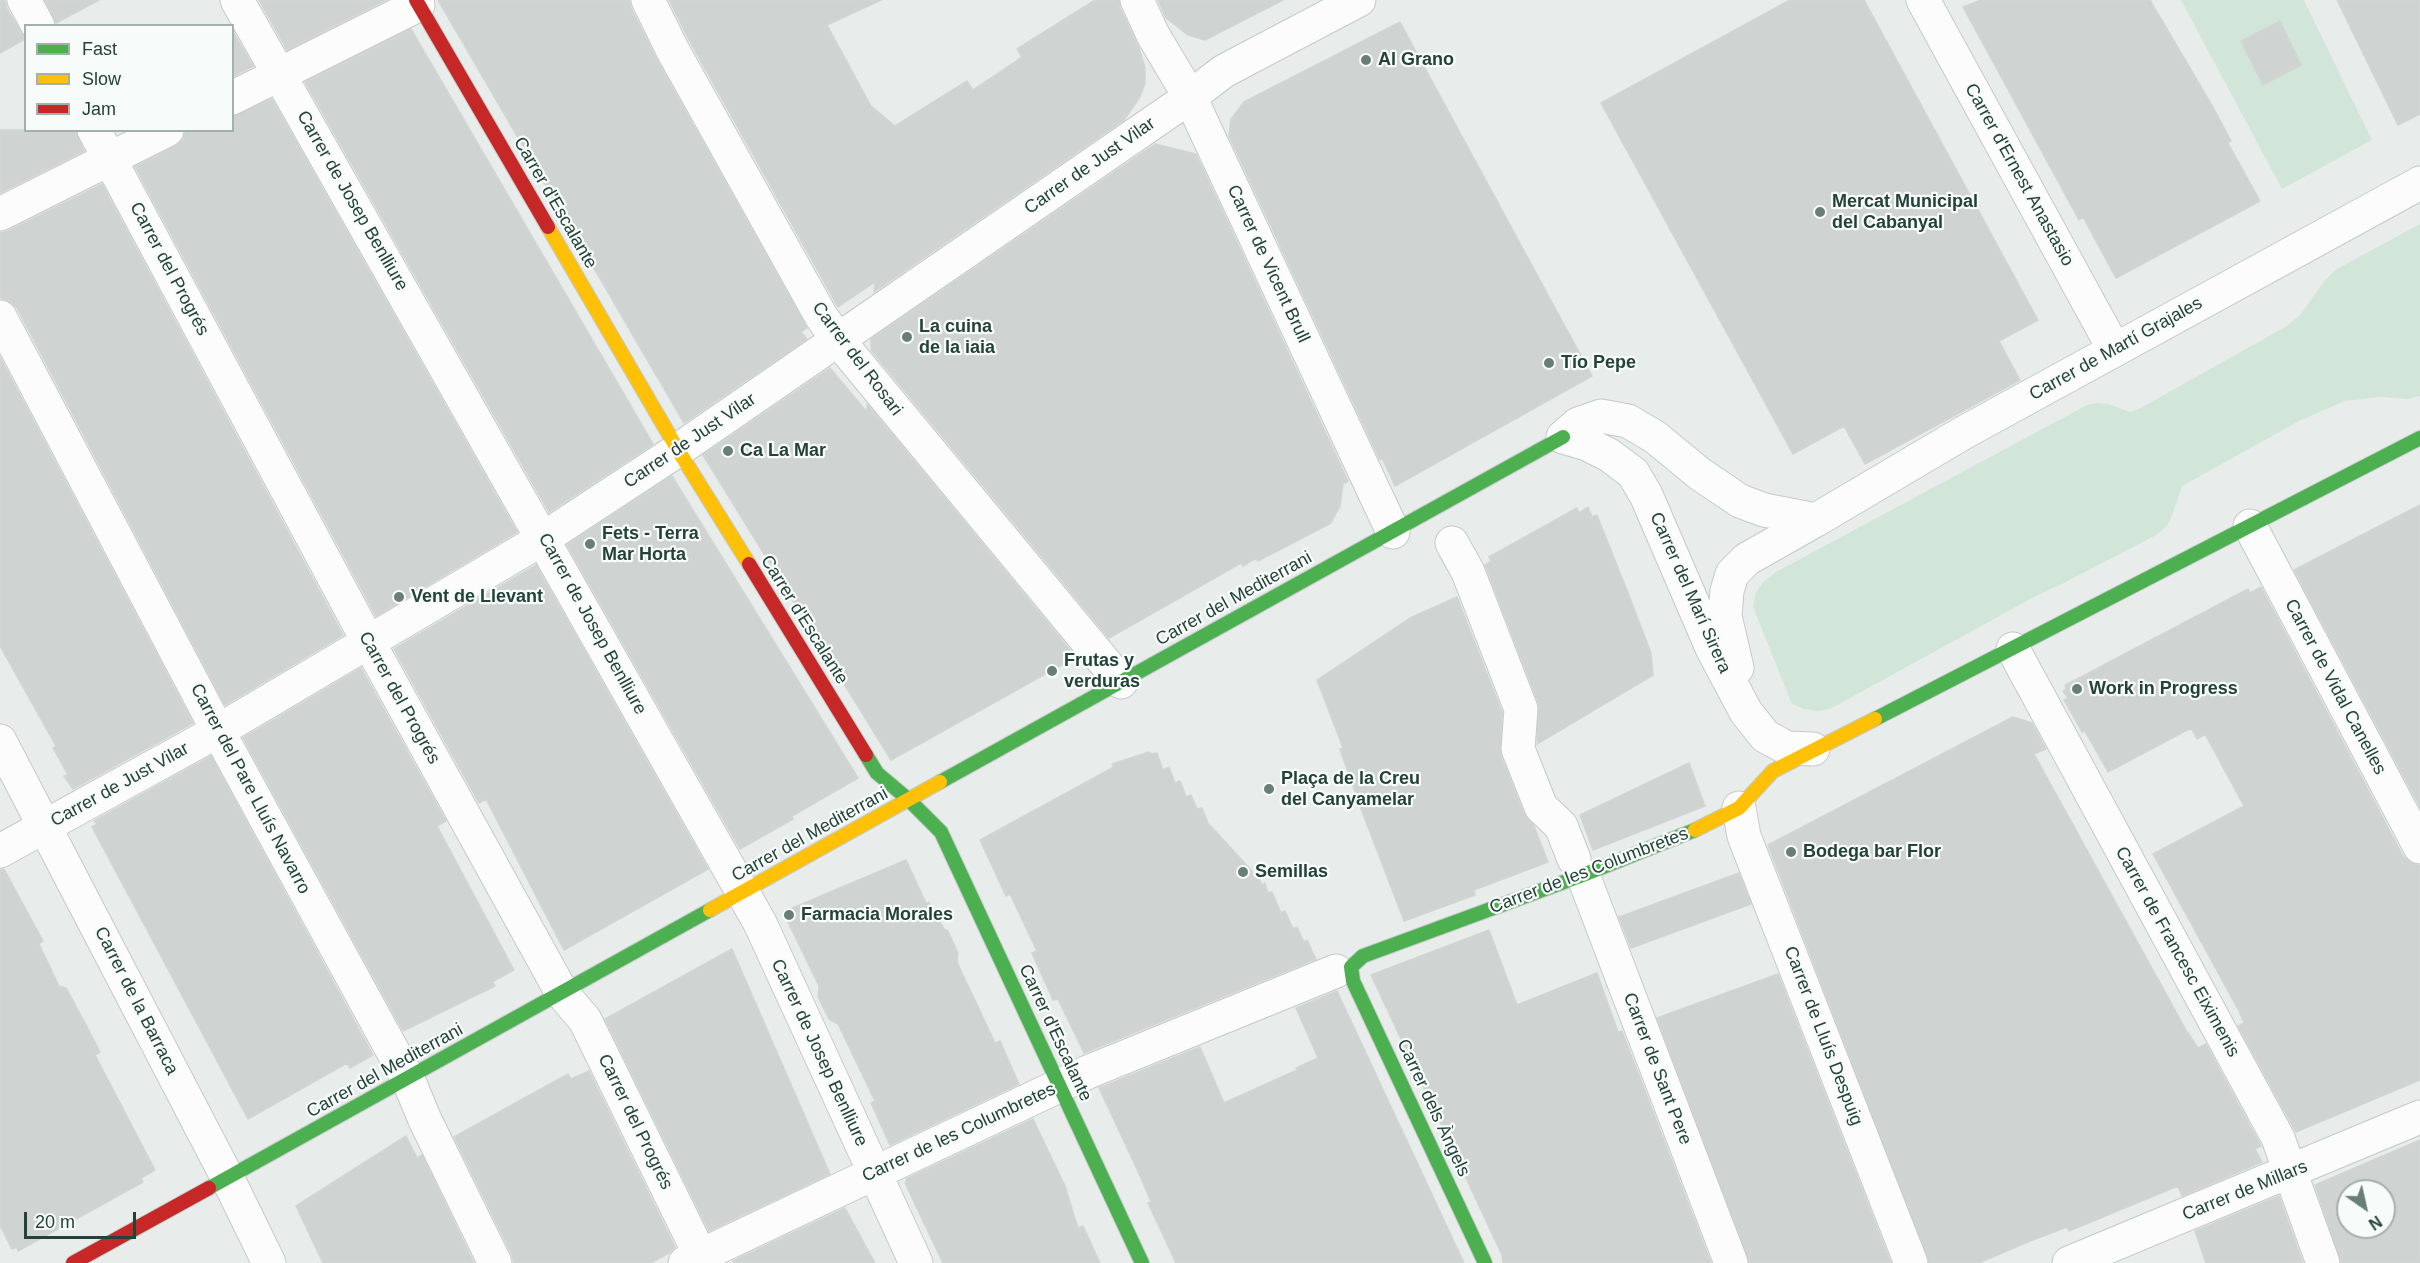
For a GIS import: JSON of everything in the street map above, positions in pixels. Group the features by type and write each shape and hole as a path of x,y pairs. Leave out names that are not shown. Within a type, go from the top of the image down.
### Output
{"street":[{"path":"24,0 37,24"},
{"name":"Carrer de Josep Benlliure","path":"237,0 544,538 760,923 916,1263"},
{"name":"Carrer del Rosari","path":"648,0 672,49 809,296 838,340 1120,682"},
{"name":"Carrer de Vicent Brull","path":"1137,0 1153,35 1190,97 1393,532"},
{"name":"Carrer de Just Vilar","path":"0,851 218,731 369,644 544,538 678,450 1190,97 1224,71 1359,0"},
{"name":"Carrer d'Ernest Anastasio","path":"1923,0 2114,349"},
{"path":"234,97 417,2"},
{"name":"Carrer d'Escalante","path":"417,2 678,450 877,773 909,800 941,832 1061,1085 1142,1263"},
{"name":"Carrer del Progrés","path":"95,132 369,644 562,993 585,1020 697,1260"},
{"path":"0,214 163,132"},
{"name":"Carrer de Martí Grajales","path":"1746,712 1725,616 1727,591 1732,574 1747,559 1963,433 2420,183"},
{"name":"Carrer del Pare Lluís Navarro","path":"0,317 218,731 408,1079 425,1120 495,1263"},
{"path":"1563,437 1578,424 1601,416 1628,421 1655,437 1700,474 1740,501 1764,510 1816,520"},
{"name":"Carrer del Mediterrani","path":"73,1263 1563,437"},
{"name":"Carrer del Marí Sirera","path":"1563,437 1587,444 1610,455 1633,473 1646,495 1712,648 1746,712 1765,736 1787,748 1813,749"},
{"path":"1813,749 2013,650 2420,438"},
{"name":"Carrer de Vidal Canelles","path":"2250,526 2420,847"},
{"name":"Carrer de Sant Pere","path":"1452,543 1468,572 1521,709 1518,749 1541,807 1561,826 1579,867 1731,1263"},
{"name":"Carrer de Francesc Eiximenis","path":"2013,650 2278,1138 2323,1263"},
{"name":"Carrer de la Barraca","path":"0,741 269,1263"},
{"name":"Carrer de les Columbretes","path":"697,1260 874,1172 1088,1072 1344,969 1363,956 1579,867 1711,824 1739,808 1773,771 1813,749"},
{"name":"Carrer de Lluís Despuig","path":"1739,808 1744,836 1911,1263"},
{"name":"Carrer dels Àngels","path":"1344,969 1353,981 1485,1263"},
{"name":"Carrer de Millars","path":"2069,1263 2420,1117"}],"green space":[{"path":"2181,0 2304,0 2372,140 2282,189"},
{"path":"2420,224 2420,396 2408,399 2381,397 2345,401 2299,421 2182,486 2171,518 2166,527 2156,535 2034,597 1830,709 1818,711 1792,704 1753,607 1755,595 1762,583 1776,572 2087,405 2108,404 2130,412 2139,409 2287,326 2301,314 2324,281 2337,269"}],"building":[{"path":"0,0 5,0 7,9 24,40 0,53"},
{"path":"45,0 99,0 56,23"},
{"path":"259,0 386,0 287,50"},
{"path":"438,0 629,0 656,58 807,328 801,332 807,339 684,423"},
{"path":"669,0 881,0 827,25 871,106 895,126 967,81 973,90 1022,57 1017,49 1095,0 1119,0 1120,8 1139,48 1145,68 1145,83 1140,97 1124,120 874,292 875,282 838,307"},
{"path":"1158,0 1283,0 1205,40 1188,35 1166,18"},
{"name":"Mercat Municipal del Cabanyal","path":"1790,0 1864,0 2038,320 1999,341 2020,380 1865,464 1844,426 1793,454 1601,103"},
{"path":"1981,0 2150,0 2214,109 2231,141 2228,143 2260,201 2116,278 2083,217 2079,220 1963,7"},
{"path":"2337,0 2420,0 2420,114 2398,125"},
{"path":"2280,21 2301,65 2263,85 2241,41"},
{"path":"1400,22 1592,376 1395,486 1382,458 1380,460 1229,136 1231,119 1244,102"},
{"path":"411,29 653,444 549,512 305,82"},
{"path":"234,33 253,66 234,76"},
{"path":"272,99 517,532 376,616 135,167 176,146 183,140 185,132 234,132 234,115"},
{"path":"0,130 76,132 84,151 0,193"},
{"path":"1155,144 1196,154 1348,481 1343,484 1340,506 1331,523 1258,561 1256,558 1243,566 1241,563 1109,638 871,350 871,339"},
{"path":"102,184 343,635 225,705 17,308 9,301 0,298 0,233"},
{"path":"0,357 193,723 73,789 64,776 68,775 53,748 56,746 0,646"},
{"path":"830,368 867,412 867,404 1076,657 891,760 703,455"},
{"path":"672,476 858,778 740,849 567,545"},
{"path":"2420,505 2420,807 2294,570"},
{"path":"1588,507 1592,517 1597,515 1630,598 1651,653 1653,675 1537,744 1538,702 1485,565 1491,561 1489,557 1577,508 1579,513"},
{"path":"536,565 708,869 564,950 486,799 479,803 394,649"},
{"path":"2261,587 2403,856 2411,863 2420,866 2420,1080 2296,1132 2238,1026 2244,1023 2239,1011 2153,854 2244,806 2205,734 2197,739 2191,728 2108,772 2064,700 2068,698 2063,691 2066,689 2065,685 2248,589 2250,593"},
{"path":"1457,597 1502,712 1501,756 1524,814 1534,826 1548,862 1474,890 1475,895 1404,921 1360,806 1340,749 1343,748 1317,680 1410,618"},
{"path":"361,668 446,821 437,826 514,970 492,982 495,986 403,1031 243,738"},
{"path":"2013,717 2032,723 2046,749 2034,754 2186,1030 2198,1048 2206,1044 2261,1146 2255,1149 2262,1162 2182,1196 2178,1186 2069,1231 2067,1227 1979,1263 1929,1263 1768,845"},
{"path":"1149,752 1157,753 1163,770 1169,767 1175,783 1180,781 1186,797 1191,795 1197,809 1202,808 1208,823 1254,876 1257,874 1262,885 1265,883 1268,893 1272,892 1281,913 1285,911 1293,929 1297,927 1304,942 1307,940 1316,959 1084,1053 1058,999 1053,1000 1032,953 1037,951 1010,894 1006,896 980,840 1114,767 1112,764"},
{"path":"211,756 373,1055 350,1068 347,1063 248,1119 92,827 97,824 94,821"},
{"path":"1689,763 1705,806 1593,850 1580,815"},
{"path":"906,860 926,903 929,902 944,929 948,931 958,953 957,962 995,1043 1000,1041 1019,1084 890,1145 871,1103 875,1101 838,1024 829,1019 818,997 819,986 783,912"},
{"path":"4,869 43,941 39,944 59,986 66,988 100,1052 95,1055 155,1170 141,1178 143,1182 18,1251 17,1247 12,1249 0,1225 0,870"},
{"path":"1739,873 1751,904 1631,948 1619,917"},
{"path":"1489,930 1517,1005 1597,973 1618,1032 1622,1031 1711,1263 1503,1263 1502,1255 1371,975"},
{"path":"732,949 830,1174 709,1231 605,1019"},
{"path":"1778,974 1891,1263 1749,1263 1657,1018"},
{"path":"1337,991 1464,1263 1176,1263 1148,1203 1151,1202 1141,1178 1099,1088 1200,1047 1224,1103 1318,1058 1296,1008"},
{"path":"589,1071 675,1247 651,1263 514,1263 454,1137 568,1074 571,1079"},
{"path":"1033,1119 1065,1186 1078,1228 1083,1226 1100,1263 943,1263 905,1183 906,1179"},
{"path":"406,1136 417,1158 422,1155 474,1263 323,1263 296,1206"},
{"path":"2420,1140 2420,1263 2341,1263 2315,1185"},
{"path":"2279,1196 2303,1263 2206,1263 2195,1231"},
{"path":"845,1208 875,1263 734,1263 733,1261"}],"traffic: fast":[{"path":"940,782 1563,437"},
{"path":"1875,719 2420,438"},
{"path":"866,755 877,773 909,800 941,832 1142,1263"},
{"path":"1485,1263 1353,981 1351,967 1363,956 1583,875 1695,830"},
{"path":"209,1188 710,910"}],"traffic: slow":[{"path":"548,227 678,450 749,564"},
{"path":"1695,830 1739,808 1773,771 1875,719"},
{"path":"710,910 940,782"}],"traffic: jam":[{"path":"416,0 548,227"},
{"path":"749,564 866,755"},
{"path":"73,1263 209,1188"}],"place":[{"name":"Al Grano","path":"1366,60"},
{"name":"Mercat Municipal del Cabanyal","path":"1820,212"},
{"name":"La cuina de la iaia","path":"907,337"},
{"name":"Tío Pepe","path":"1549,363"},
{"name":"Ca La Mar","path":"728,451"},
{"name":"Fets - Terra Mar Horta","path":"590,544"},
{"name":"Vent de Llevant","path":"399,597"},
{"name":"Frutas y verduras","path":"1052,671"},
{"name":"Work in Progress","path":"2077,689"},
{"name":"Plaça de la Creu del Canyamelar","path":"1269,789"},
{"name":"Bodega bar Flor","path":"1791,852"},
{"name":"Semillas","path":"1243,872"},
{"name":"Farmacia Morales","path":"789,915"}]}
